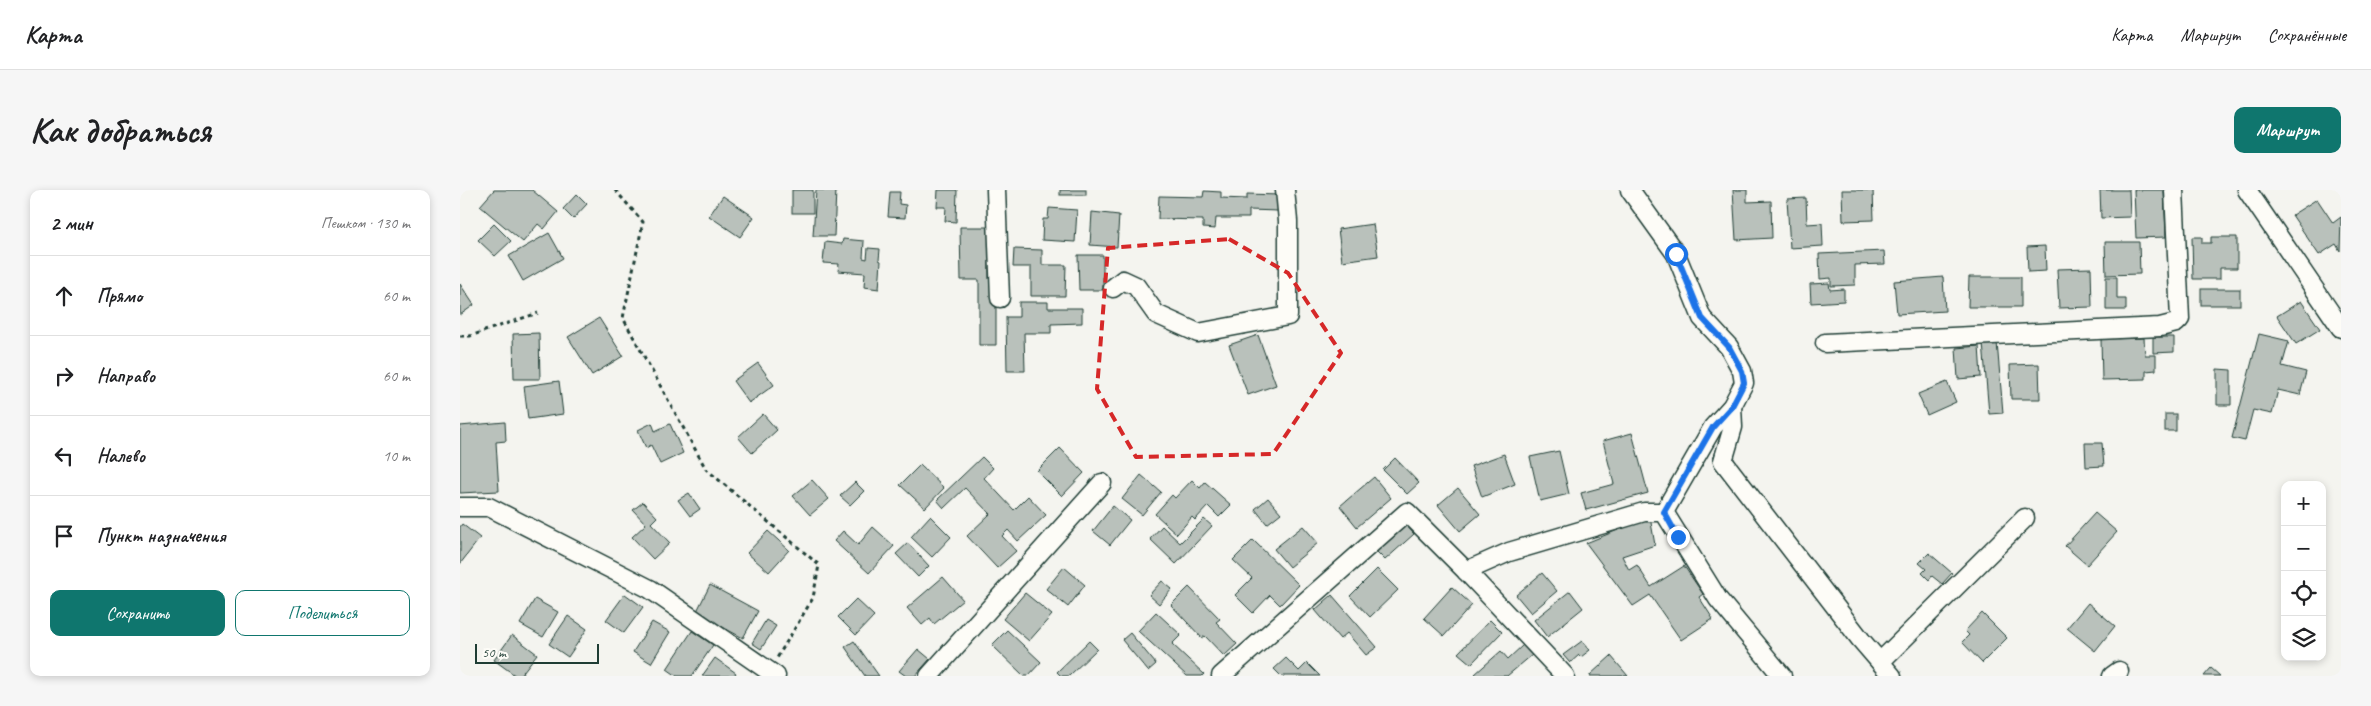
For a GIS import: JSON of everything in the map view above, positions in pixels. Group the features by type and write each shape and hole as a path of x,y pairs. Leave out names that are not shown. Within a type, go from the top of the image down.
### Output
{"street":[{"path":"996,190 1000,298"},
{"path":"1113,288 1124,280 1136,286 1156,314 1198,333 1288,316 1288,221 1285,190"},
{"path":"1630,190 1676,254 1702,318 1729,347 1742,371 1744,383 1732,406 1713,427 1664,512"},
{"path":"1825,343 2160,326 2176,323 2180,319 2174,190"},
{"path":"2247,190 2341,328"},
{"path":"1732,406 1733,427 1723,461 1892,676"},
{"path":"929,676 1102,483"},
{"path":"460,507 489,507 642,585 772,674"},
{"path":"1230,673 1407,512 1466,571 1565,676"},
{"path":"1466,571 1509,552 1644,512 1664,512"},
{"path":"1664,512 1718,599 1782,676"},
{"path":"1880,662 2025,518"}],"path":[{"path":"615,190 643,222 623,318 706,469 819,564 813,598 772,674"},
{"path":"460,336 470,336 538,313"}],"highlighted area":[{"path":"1229,239 1288,273 1341,353 1273,454 1136,457 1097,389 1108,248"}],"building":[{"path":"494,190 532,190 558,212 544,229 538,224 523,242 480,206"},
{"path":"792,190 813,190 813,213 792,213"},
{"path":"816,190 836,190 834,236 813,236"},
{"path":"938,190 957,190 956,222 945,221 946,207 937,207"},
{"path":"1060,190 1086,190 1086,195 1060,195"},
{"path":"1733,190 1747,190 1747,202 1771,201 1772,238 1736,240"},
{"path":"1842,190 1873,190 1874,220 1843,221"},
{"path":"2100,190 2129,190 2130,217 2101,218"},
{"path":"2134,190 2164,190 2166,237 2136,238"},
{"path":"1204,191 1221,192 1221,198 1247,199 1247,194 1279,195 1278,211 1249,210 1249,218 1216,218 1215,229 1203,228 1203,220 1158,219 1159,196 1203,197"},
{"path":"890,192 900,192 899,204 906,205 905,218 888,217"},
{"path":"577,194 587,204 573,219 563,209"},
{"path":"723,196 754,217 740,237 709,216"},
{"path":"1806,198 1807,224 1822,223 1823,246 1790,248 1787,199"},
{"path":"2317,199 2333,223 2341,217 2340,251 2336,244 2319,255 2292,215"},
{"path":"1049,208 1077,210 1075,242 1042,240 1043,219 1048,219"},
{"path":"1092,212 1119,215 1117,247 1090,245"},
{"path":"494,224 511,241 495,256 478,240"},
{"path":"1373,224 1378,256 1342,261 1338,229"},
{"path":"960,227 994,227 994,263 989,263 989,279 996,279 996,345 979,345 979,280 961,280"},
{"path":"549,233 563,258 523,281 509,256"},
{"path":"2192,237 2202,237 2202,243 2211,243 2211,237 2237,237 2237,268 2220,268 2220,279 2193,279"},
{"path":"843,239 864,241 863,258 867,259 868,248 880,249 879,289 864,287 865,273 838,271 839,264 823,263 825,242 842,244"},
{"path":"2105,242 2139,242 2140,274 2106,275"},
{"path":"2045,246 2046,271 2028,272 2027,247"},
{"path":"1014,249 1042,250 1042,265 1066,265 1065,296 1031,296 1031,267 1013,267"},
{"path":"1884,251 1885,264 1855,265 1855,285 1831,286 1831,278 1820,279 1819,254"},
{"path":"1078,255 1103,255 1103,290 1079,290"},
{"path":"2091,268 2092,307 2059,308 2057,269"},
{"path":"1943,277 1945,311 1897,314 1894,281"},
{"path":"1969,277 2021,277 2021,307 1968,307"},
{"path":"2106,277 2117,277 2117,299 2126,299 2126,310 2106,310"},
{"path":"1829,283 1830,290 1844,289 1844,301 1811,303 1810,284"},
{"path":"460,284 474,305 460,315"},
{"path":"2201,289 2240,289 2240,305 2201,305"},
{"path":"2301,301 2320,329 2296,344 2277,316"},
{"path":"1019,302 1048,302 1048,308 1082,308 1082,323 1051,324 1051,333 1024,333 1025,371 1007,371 1006,317 1019,317"},
{"path":"599,318 623,356 592,375 568,337"},
{"path":"539,333 540,379 514,379 513,334"},
{"path":"2259,334 2289,341 2282,366 2306,372 2300,395 2278,390 2272,414 2253,410 2245,441 2232,438"},
{"path":"1258,335 1276,385 1248,395 1229,345"},
{"path":"2153,337 2174,337 2174,352 2153,353"},
{"path":"2144,338 2145,355 2156,355 2156,370 2146,371 2146,379 2102,380 2101,339"},
{"path":"1997,342 2003,413 1989,414 1983,343"},
{"path":"1979,346 1981,377 1958,379 1956,348"},
{"path":"758,363 774,385 749,403 733,381"},
{"path":"2039,364 2040,399 2011,399 2010,365"},
{"path":"2217,369 2231,370 2231,405 2217,405"},
{"path":"559,381 563,414 528,419 524,386"},
{"path":"1947,382 1956,402 1927,415 1918,394"},
{"path":"763,414 777,430 752,453 738,437"},
{"path":"2165,414 2176,414 2176,431 2165,431"},
{"path":"505,422 506,441 496,442 499,491 460,493 460,426"},
{"path":"652,423 655,431 670,424 683,453 660,464 651,445 646,448 638,430"},
{"path":"1632,433 1648,493 1586,510 1581,493 1614,484 1603,441"},
{"path":"2085,443 2102,443 2104,466 2086,467"},
{"path":"1060,448 1084,473 1062,496 1037,471"},
{"path":"1559,451 1569,494 1540,501 1530,457"},
{"path":"1504,454 1515,484 1482,497 1471,466"},
{"path":"982,457 993,468 984,478 1014,510 1028,496 1046,515 1018,541 1008,530 1002,536 1016,551 997,568 967,536 990,514 965,488 944,508 937,500"},
{"path":"1395,458 1419,483 1407,494 1383,470"},
{"path":"920,465 944,488 925,508 900,485"},
{"path":"1141,475 1161,492 1142,515 1122,499"},
{"path":"1374,477 1391,498 1357,527 1340,506"},
{"path":"812,480 829,499 810,515 793,496"},
{"path":"1192,480 1200,488 1205,482 1231,505 1219,517 1208,506 1195,520 1192,517 1177,534 1155,514 1172,495 1175,498"},
{"path":"855,482 864,491 850,505 840,496"},
{"path":"1458,488 1480,514 1460,531 1438,505"},
{"path":"689,493 700,509 690,516 678,500"},
{"path":"1268,498 1281,513 1267,524 1255,509"},
{"path":"643,502 657,517 651,523 670,543 653,559 632,537 646,524 633,510"},
{"path":"1113,506 1130,520 1110,545 1093,531"},
{"path":"2095,513 2117,532 2087,565 2065,546"},
{"path":"930,516 951,537 932,557 911,537"},
{"path":"1650,517 1655,545 1622,556 1629,570 1637,565 1651,587 1684,566 1703,594 1699,597 1713,619 1681,640 1650,595 1633,606 1586,543"},
{"path":"1204,519 1212,526 1176,564 1150,539 1162,526 1180,543"},
{"path":"462,524 480,538 460,564 460,527"},
{"path":"1405,524 1414,534 1385,560 1376,551"},
{"path":"1303,526 1318,543 1289,567 1274,549"},
{"path":"873,527 894,546 869,573 834,541 843,531 858,545"},
{"path":"768,531 789,550 769,572 747,553"},
{"path":"1253,540 1299,585 1280,605 1270,595 1253,613 1235,595 1252,578 1233,560"},
{"path":"908,543 929,566 918,577 896,554"},
{"path":"1929,553 1952,573 1942,584 1932,576 1929,580 1922,573 1926,569 1919,563"},
{"path":"1064,567 1085,585 1068,607 1046,589"},
{"path":"1377,569 1398,590 1370,617 1350,596"},
{"path":"1542,573 1557,591 1531,613 1516,595"},
{"path":"943,577 963,600 934,624 930,618 922,625 907,608"},
{"path":"1162,581 1172,589 1159,604 1149,595"},
{"path":"710,585 758,611 743,638 696,613"},
{"path":"1189,587 1220,619 1216,622 1237,644 1224,656 1205,636 1202,638 1171,605"},
{"path":"1452,587 1472,605 1444,636 1424,618"},
{"path":"1570,591 1583,608 1547,637 1534,620"},
{"path":"1025,593 1052,615 1029,641 1003,619"},
{"path":"625,594 643,607 624,633 606,620"},
{"path":"1332,595 1377,647 1366,655 1347,633 1340,639 1315,610"},
{"path":"535,599 558,612 543,637 520,624"},
{"path":"856,599 874,616 856,635 838,617"},
{"path":"2088,603 2115,626 2095,651 2067,628"},
{"path":"1156,612 1181,635 1172,644 1204,674 1202,676 1187,676 1138,631"},
{"path":"1982,613 2007,638 1982,663 1962,642 1969,635 1965,631"},
{"path":"568,616 587,629 568,657 549,644"},
{"path":"766,620 776,626 761,649 752,643"},
{"path":"1490,620 1502,632 1471,664 1458,653"},
{"path":"652,622 670,632 651,663 633,652"},
{"path":"1007,630 1041,662 1028,676 1024,676 992,645"},
{"path":"692,631 713,645 692,676 677,676 667,669"},
{"path":"1130,633 1156,664 1148,671 1122,640"},
{"path":"512,635 537,654 520,676 516,676 494,660"},
{"path":"854,641 879,676 865,676 845,647"},
{"path":"1089,641 1097,649 1069,676 1061,676 1057,672"},
{"path":"1582,641 1590,650 1581,657 1579,655 1570,663 1563,655"},
{"path":"1523,645 1532,655 1507,676 1477,676 1475,674 1501,651 1508,659"},
{"path":"918,649 930,659 915,676 906,676 899,671"},
{"path":"1611,656 1628,676 1590,676 1590,675"},
{"path":"715,658 736,673 734,676 702,676"},
{"path":"1286,658 1299,671 1307,663 1320,676 1281,676 1274,669"},
{"path":"2211,668 2220,676 2204,676"}],"route":[{"path":"1676,254 1702,318 1729,347 1742,371 1744,383 1732,406 1713,427 1664,512 1678,537"}]}
